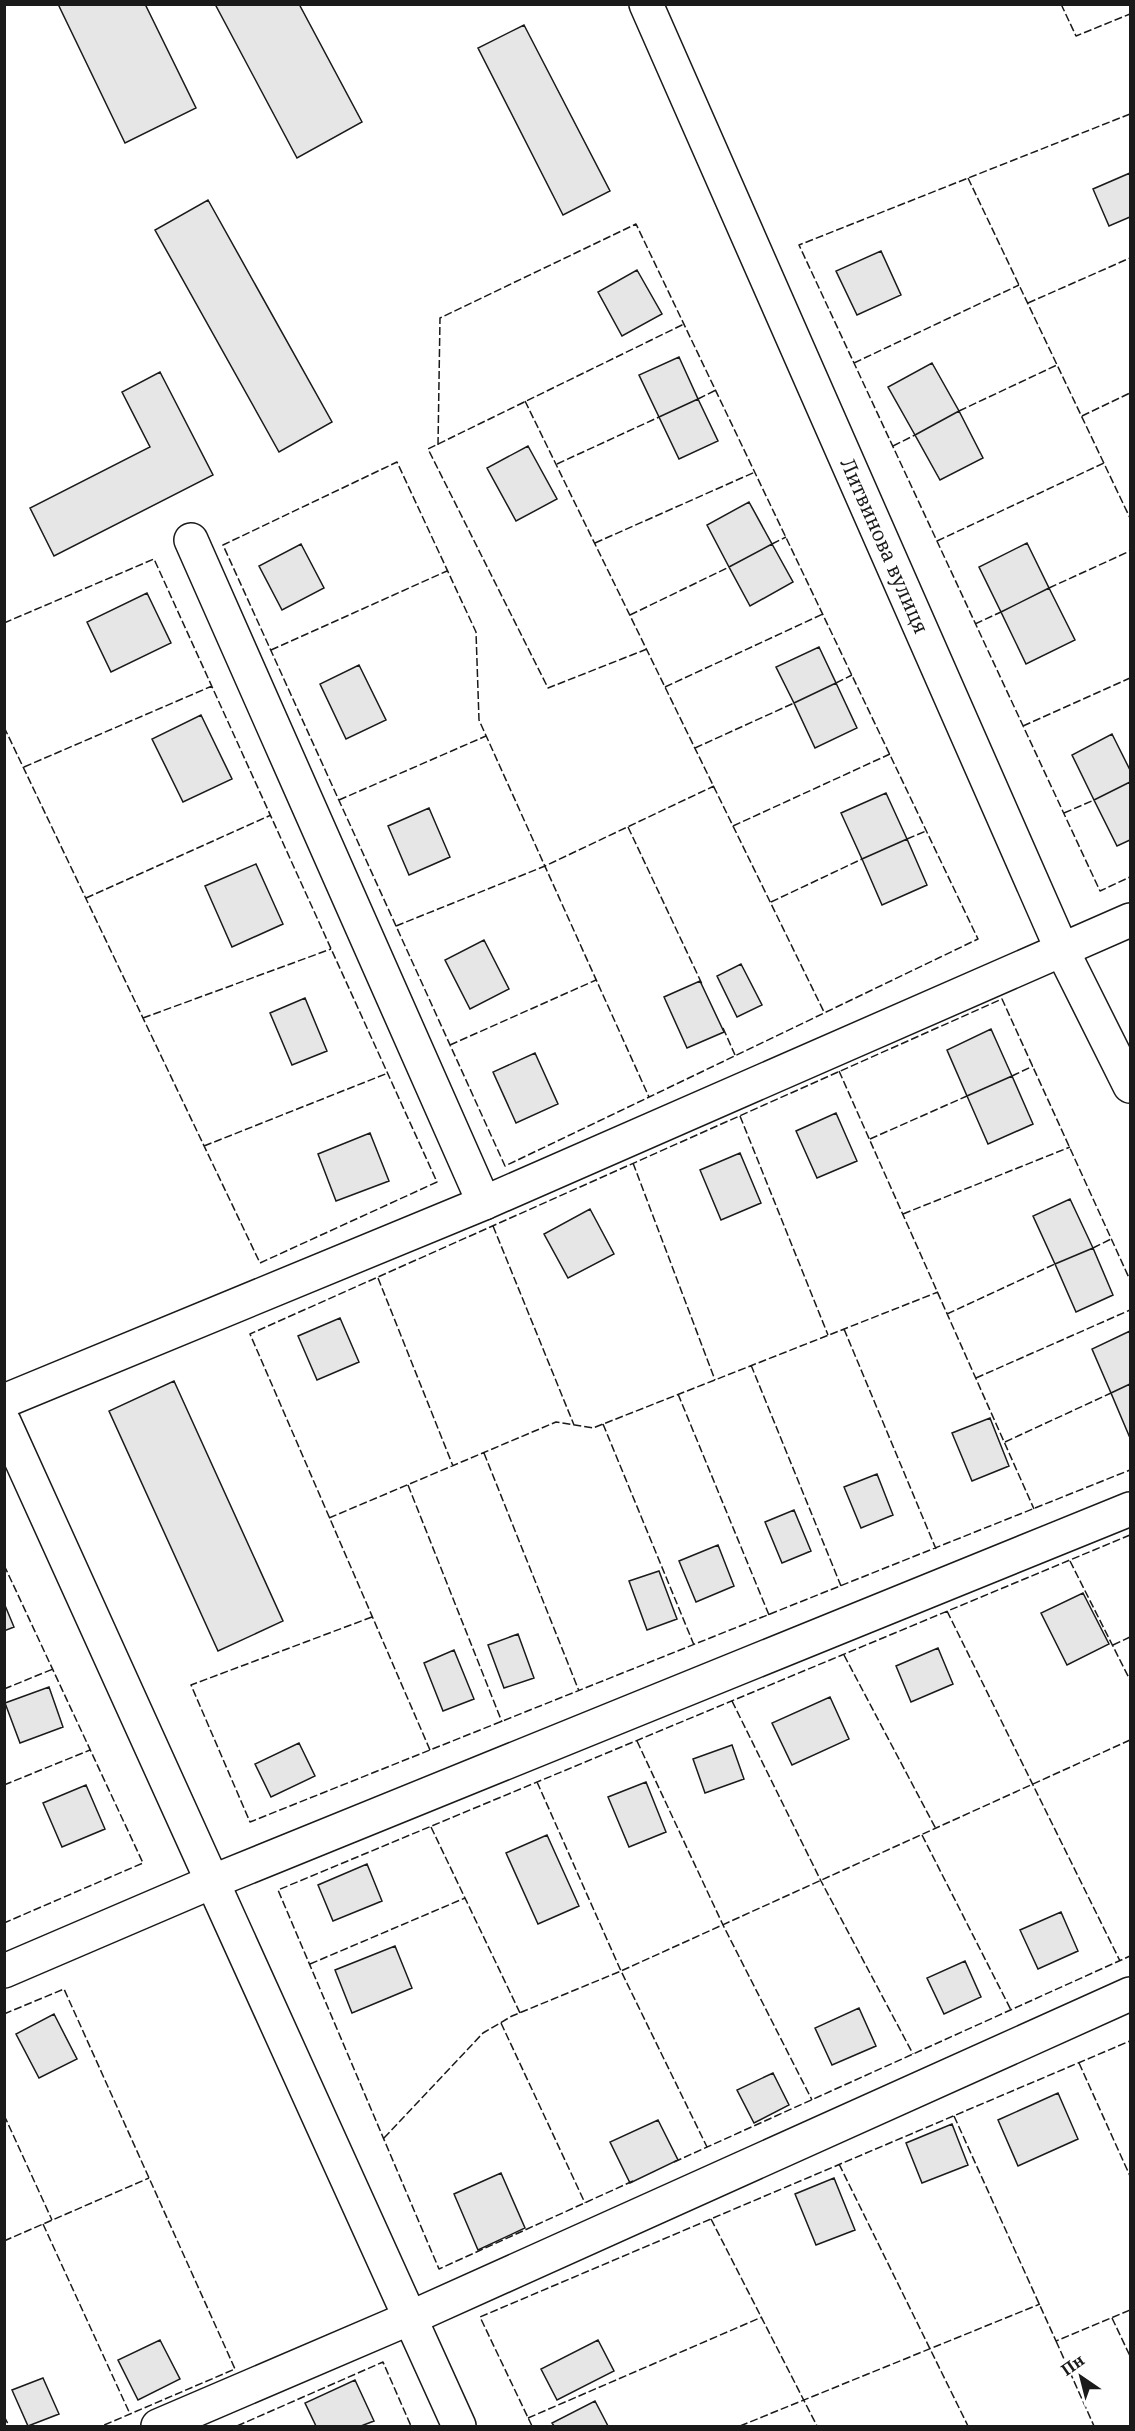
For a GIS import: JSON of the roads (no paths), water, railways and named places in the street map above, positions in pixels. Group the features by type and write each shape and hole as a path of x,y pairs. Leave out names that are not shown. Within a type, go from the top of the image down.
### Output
{"street":[{"name":"Литвинова вулиця","path":"646,4 1062,950 1131,1086"},
{"path":"191,540 484,1203"},
{"path":"4,1401 484,1203 1131,920"},
{"path":"4,1422 214,1881 459,2427"},
{"path":"4,1971 214,1881 1131,1509"},
{"path":"158,2427 410,2318 1131,1994"}]}
